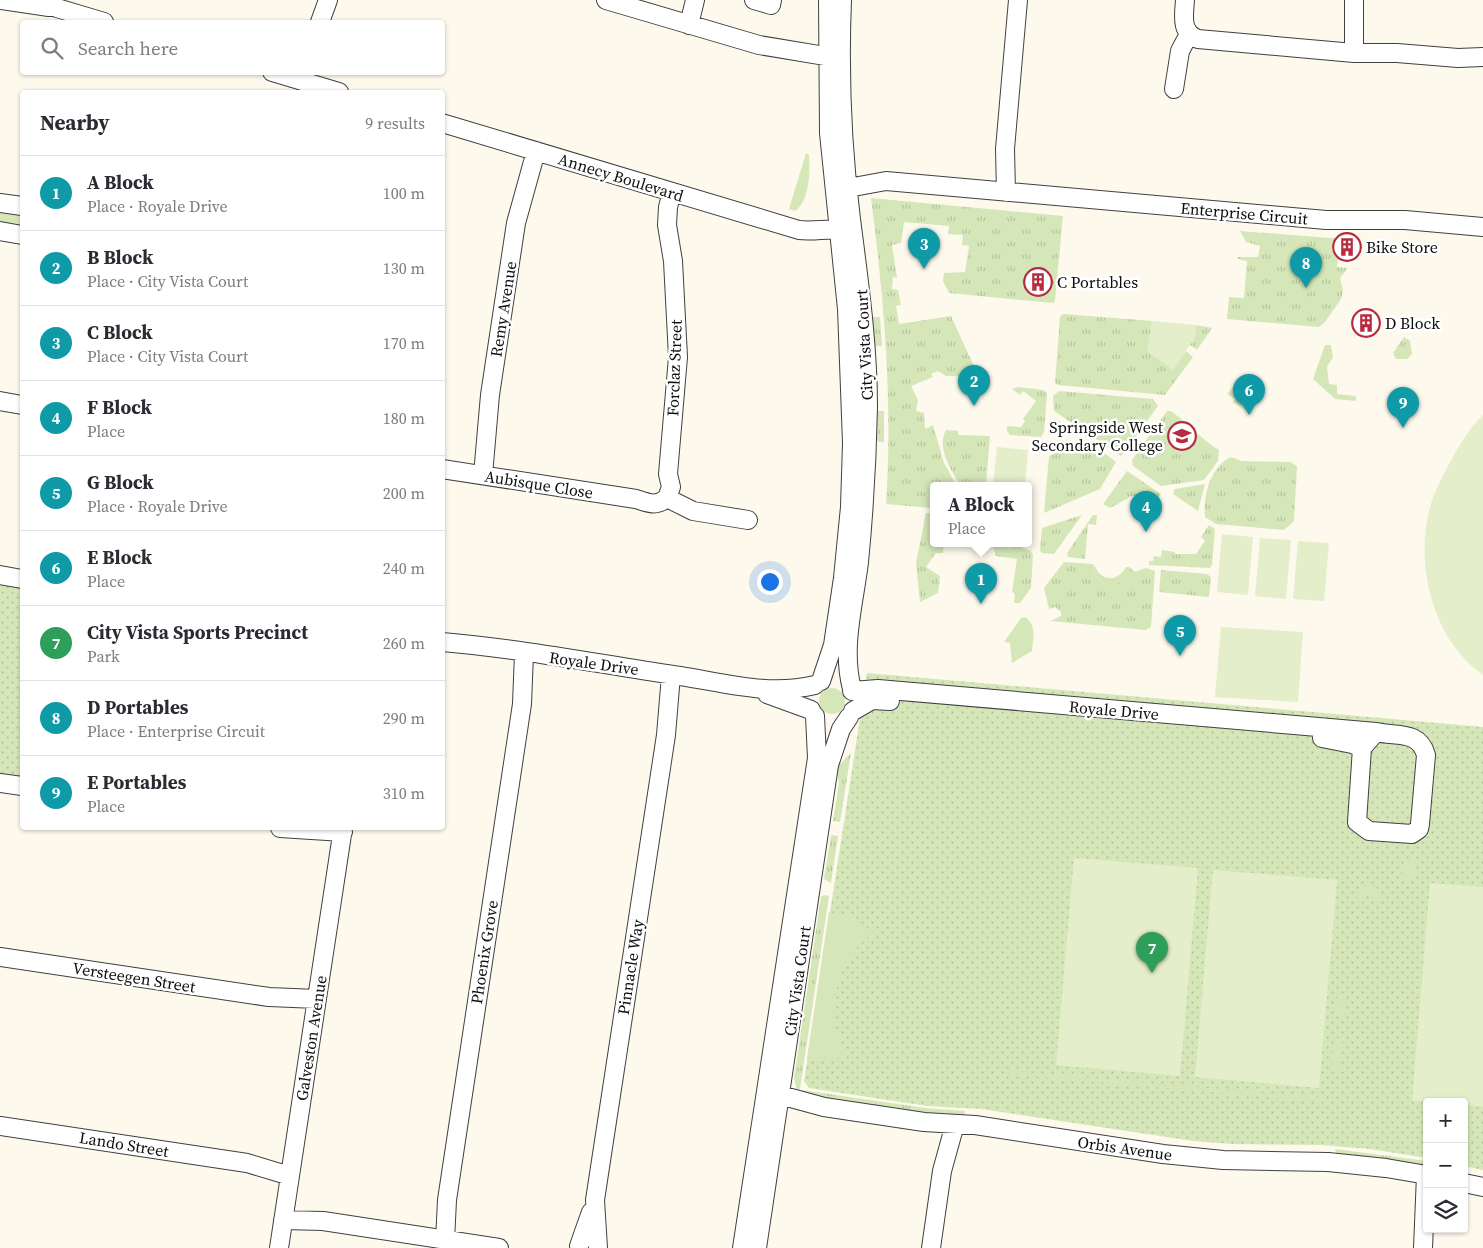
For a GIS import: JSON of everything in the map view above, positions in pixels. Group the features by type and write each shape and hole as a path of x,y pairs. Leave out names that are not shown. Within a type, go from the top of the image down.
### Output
{"street":[{"path":"0,11 2,0 57,8"},
{"path":"38,0 57,8 97,20"},
{"path":"606,0 656,7 689,25 759,45 832,59"},
{"path":"689,25 695,0"},
{"path":"754,0 770,5 772,0"},
{"name":"City Vista Court","path":"818,683 835,634 850,492 850,362 843,233 847,183 832,59 828,0"},
{"name":"City Vista Court","path":"842,0 832,59 830,161 843,233 863,308 868,406 864,510 854,608 847,650 847,670 852,690"},
{"path":"1001,192 1018,0"},
{"path":"1174,89 1180,51 1188,34 1184,22 1185,0"},
{"path":"1349,52 1353,0"},
{"path":"1188,34 1205,40 1349,52 1396,53 1458,58 1483,56"},
{"path":"292,75 305,77 334,90"},
{"name":"Annecy Boulevard","path":"445,124 799,230 843,233"},
{"name":"Remy Avenue","path":"479,474 516,223 519,180 531,150"},
{"name":"Enterprise Circuit","path":"847,183 886,182 1326,220 1405,220 1483,227"},
{"name":"Forclaz Street","path":"663,495 668,474 678,357 673,261 667,226 668,207 678,194"},
{"path":"0,203 20,206"},
{"path":"0,231 20,235"},
{"name":"Aubisque Close","path":"445,469 636,499 663,495"},
{"path":"663,495 693,511 748,520"},
{"path":"0,575 20,579"},
{"name":"Royale Drive","path":"445,642 676,675 745,688"},
{"name":"Phoenix Grove","path":"440,1240 530,654"},
{"name":"Pinnacle Way","path":"588,1248 676,675"},
{"path":"834,678 847,684 852,690 855,704 851,714 836,724 821,721 813,713 745,688 791,690 834,678"},
{"path":"813,713 809,697 818,683"},
{"name":"Royale Drive","path":"851,714 863,703 877,700 1313,737 1352,744 1362,748 1357,822 1363,829 1409,834 1416,831 1420,824 1426,764 1423,746 1412,737 1376,732 878,689 852,690"},
{"name":"City Vista Court","path":"742,1248 817,758 813,713"},
{"name":"City Vista Court","path":"757,1248 829,765 841,729 851,714"},
{"path":"1362,748 1376,732"},
{"path":"0,783 20,786"},
{"path":"299,830 342,834"},
{"name":"Galveston Avenue","path":"279,1248 342,834"},
{"name":"Versteegen Street","path":"0,957 316,1005"},
{"name":"Orbis Avenue","path":"779,1100 1202,1158 1328,1162 1423,1175"},
{"path":"931,1248 949,1123"},
{"name":"Lando Street","path":"0,1126 291,1170"},
{"path":"1468,1184 1483,1186"},
{"path":"284,1215 499,1248"},
{"path":"1423,1248 1425,1233"}],"green space":[{"path":"806,153 809,155 808,185 804,200 795,211 789,209"},
{"path":"871,198 1063,216 1055,301 1053,303 949,293 943,281 944,273 965,272 969,246 962,245 963,235 948,234 949,226 904,222 901,243 892,245 897,278 893,277 892,289 898,290 901,305 896,306 899,324 951,316 978,375 976,377 946,376 938,371 931,374 933,377 911,386 918,400 916,411 924,413 925,429 933,425 944,463 954,482 930,482 930,508 886,504 888,389 880,274"},
{"path":"0,209 20,212 20,228 0,225"},
{"path":"1240,231 1356,240 1356,243 1340,242 1337,267 1348,268 1340,278 1343,290 1341,299 1325,322 1319,327 1227,319 1229,297 1244,298 1247,261 1237,259 1238,257 1258,257 1260,246 1246,242"},
{"path":"1064,314 1152,321 1151,337 1173,369 1186,351 1193,357 1165,395 1058,385 1055,383 1060,316"},
{"path":"874,317 880,317 882,346 876,346 871,339 870,323"},
{"path":"1152,321 1196,325 1194,339 1173,370 1147,351"},
{"path":"1196,325 1212,328 1197,350 1190,345 1194,339"},
{"path":"1404,337 1410,341 1412,354 1407,359 1396,359 1393,353"},
{"path":"1325,345 1331,345 1333,358 1327,366 1329,384 1337,385 1337,394 1356,396 1356,401 1335,399 1313,379"},
{"path":"1234,386 1253,399 1252,414 1233,402 1235,399 1227,394"},
{"path":"1018,387 1043,390 1047,393 1044,432 1041,437 1010,435 1007,431 1007,426 1021,427 1025,421 1023,419 1036,401 1023,391 1020,395 1012,389"},
{"path":"1059,391 1153,399 1158,406 1121,456 1054,411 1053,396"},
{"path":"878,411 884,411 884,442 878,442 874,430 873,424"},
{"path":"1167,411 1171,411 1219,450 1218,461 1204,480 1161,486 1133,466 1132,460"},
{"path":"1483,415 1483,675 1466,661 1452,643 1432,602 1427,579 1425,533 1436,489 1464,439"},
{"path":"1055,419 1071,429 1071,435 1053,435 1051,421"},
{"path":"946,430 958,431 958,435 990,436 986,482 958,482 946,458 943,437"},
{"path":"1094,445 1116,462 1100,489 1044,513 1049,456 1070,448"},
{"path":"997,447 1028,450 1025,482 993,482"},
{"path":"1230,457 1242,461 1290,462 1297,466 1294,521 1284,530 1216,524 1205,517 1205,500 1209,483 1217,468"},
{"path":"1127,471 1161,494 1157,500 1132,496 1110,508 1103,504"},
{"path":"1205,484 1198,511 1173,494 1175,489"},
{"path":"926,513 930,513 930,547 944,547 943,553 936,553 926,567 940,576 938,593 920,602 916,563"},
{"path":"1082,515 1054,554 1042,553 1040,551 1042,528"},
{"path":"1093,515 1097,515 1096,525 1088,524 1085,559 1068,557 1067,553"},
{"path":"1209,525 1215,529 1212,565 1210,568 1149,565 1149,561 1153,561 1154,556 1161,557 1162,550 1175,552 1175,554 1196,554 1205,541 1201,537"},
{"path":"1222,534 1253,537 1248,595 1217,592"},
{"path":"1260,538 1291,540 1286,599 1255,596"},
{"path":"1298,541 1329,543 1324,601 1293,599"},
{"path":"993,547 1020,547 1031,551 1033,555 1031,588 1020,603 1014,603 1015,593 1012,592 1017,559 996,556"},
{"path":"1064,562 1092,564 1093,573 1104,584 1128,573 1129,567 1135,572 1146,568 1155,571 1151,627 1145,630 1050,621 1061,616 1061,612 1055,607 1049,609 1044,588"},
{"path":"1092,564 1099,573 1107,578 1118,576 1126,567 1129,567 1126,576 1121,582 1109,585 1104,584 1093,573"},
{"path":"1161,570 1207,574 1211,577 1209,597 1159,592"},
{"path":"0,583 20,586 20,778 0,775"},
{"path":"1025,617 1033,628 1032,651 1012,663 1010,643 1004,642 1021,618"},
{"path":"1221,627 1303,632 1298,702 1215,697"},
{"path":"867,673 1483,727 1483,1170 1468,1167 1468,1098 1423,1098 1423,1157 1370,1149 1321,1145 1232,1144 1193,1141 981,1109 927,1106 809,1088 804,1081"},
{"path":"832,688 841,692 845,701 841,710 832,714 823,710 819,701 823,692"},
{"path":"851,753 840,822 833,821 839,783 836,768"},
{"path":"831,835 838,836 831,883 824,879"},
{"path":"1074,858 1198,868 1180,1076 1056,1065"},
{"path":"1415,858 1413,880 1402,879 1403,864"},
{"path":"1213,870 1337,880 1319,1088 1195,1077"},
{"path":"1430,883 1483,887 1483,1107 1468,1105 1468,1098 1423,1098 1423,1101 1412,1101"},
{"path":"1367,885 1375,888 1381,898 1378,900 1374,895 1367,894 1362,897 1362,904 1357,905 1358,891 1361,889 1359,888"},
{"path":"824,895 829,896 800,1089 797,1090 794,1078 821,897"},
{"path":"829,912 852,917 874,933 864,940 848,960 842,972 835,997 834,1022 841,1043 848,1054 829,1061 807,1058"},
{"path":"1338,993 1347,994 1344,1015 1336,1014"},
{"path":"1334,1037 1343,1039 1340,1072 1331,1071"},
{"path":"1007,1071 1325,1098 1325,1102 1006,1074"},
{"path":"802,1090 925,1108 965,1111 964,1117 927,1115 804,1095"},
{"path":"1335,1149 1423,1160 1423,1167 1337,1155"}],"place":[{"name":"Bike Store","path":"1347,247"},
{"name":"C Block","path":"924,269"},
{"name":"C Portables","path":"1038,282"},
{"name":"D Portables","path":"1306,288"},
{"name":"D Block","path":"1366,323"},
{"name":"B Block","path":"974,406"},
{"name":"E Block","path":"1249,415"},
{"name":"E Portables","path":"1403,428"},
{"name":"Springside West Secondary College","path":"1182,436"},
{"name":"F Block","path":"1146,532"},
{"name":"A Block","path":"981,604"},
{"name":"G Block","path":"1180,656"},
{"name":"City Vista Sports Precinct","path":"1152,973"}]}
